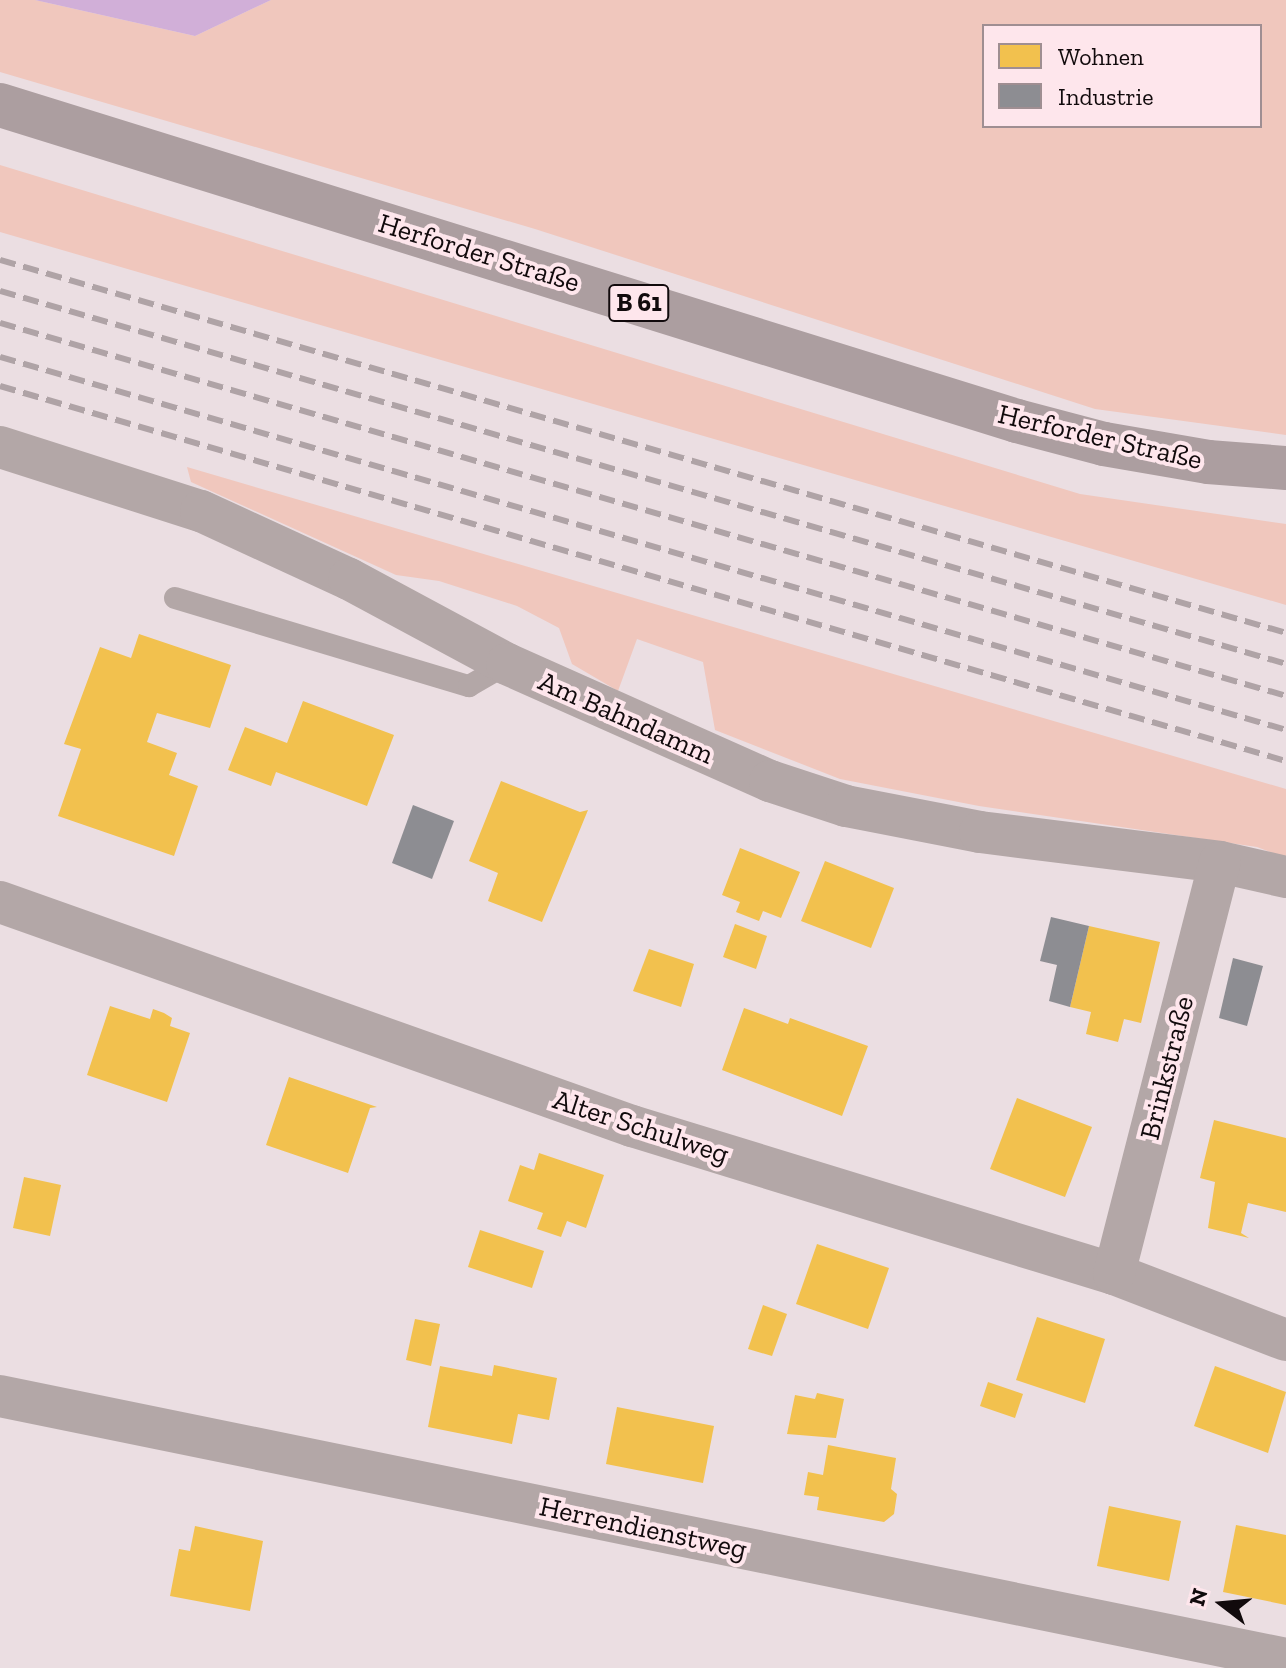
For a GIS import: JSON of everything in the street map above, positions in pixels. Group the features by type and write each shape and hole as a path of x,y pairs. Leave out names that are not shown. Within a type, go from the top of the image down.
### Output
{"main road":[{"name":"Herforder Straße","path":"0,105 1017,421 1104,444 1208,462 1286,468"}],"street":[{"name":"Am Bahndamm","path":"0,447 201,511 349,579 507,664 770,781 846,806 980,832 1220,862 1286,877"},
{"name":"Brinkstraße","path":"1114,1274 1220,862"},
{"name":"Alter Schulweg","path":"0,902 632,1126 1114,1274 1286,1340"},
{"name":"Herrendienstweg","path":"0,1396 1286,1659"}],"lane":[{"path":"175,598 469,686 507,664"}],"shaded area":[{"path":"0,0 35,0 195,36 271,0 1286,0 1286,435 1095,409 535,229 0,72"},
{"path":"35,0 271,0 195,36"},
{"path":"0,165 1080,494 1286,524 1286,605 0,232"},
{"path":"187,467 1286,789 1286,858 1257,847 979,806 840,779 715,730 703,662 637,639 618,691 572,664 559,628 517,606 439,581 396,575 191,482"}],"building: Wohnen":[{"path":"139,634 231,665 210,728 157,713 147,742 177,753 169,775 198,786 174,856 58,816 81,749 64,744 100,647 131,658"},
{"path":"303,701 394,735 367,806 276,772 271,786 228,770 245,727 287,743"},
{"path":"501,781 580,812 588,810 542,922 488,901 498,873 469,861"},
{"path":"740,848 800,872 781,918 763,911 759,921 736,912 740,902 722,895"},
{"path":"825,861 894,888 871,948 801,921"},
{"path":"735,924 767,936 756,969 723,957"},
{"path":"1089,926 1160,942 1141,1023 1124,1019 1118,1042 1086,1034 1091,1012 1070,1007"},
{"path":"649,949 694,964 681,1007 633,991"},
{"path":"110,1006 150,1019 153,1009 172,1018 170,1026 190,1033 167,1102 87,1075"},
{"path":"744,1008 788,1024 790,1018 868,1046 842,1116 722,1070"},
{"path":"289,1077 377,1107 370,1108 348,1173 266,1145"},
{"path":"1017,1098 1092,1127 1065,1197 990,1169"},
{"path":"1214,1120 1286,1138 1286,1212 1248,1203 1241,1233 1249,1238 1208,1228 1215,1182 1200,1178"},
{"path":"539,1153 604,1175 586,1228 567,1221 561,1237 537,1229 543,1213 508,1201 520,1165 534,1170"},
{"path":"24,1177 61,1185 50,1236 13,1228"},
{"path":"480,1230 544,1251 532,1288 468,1267"},
{"path":"817,1244 889,1268 868,1329 796,1304"},
{"path":"763,1305 787,1314 772,1356 748,1349"},
{"path":"1037,1317 1105,1339 1085,1403 1016,1380"},
{"path":"415,1319 440,1324 431,1366 406,1360"},
{"path":"494,1365 557,1378 549,1420 518,1414 512,1444 428,1427 440,1366 492,1376"},
{"path":"1215,1366 1286,1392 1268,1453 1194,1426"},
{"path":"988,1382 1023,1394 1015,1418 980,1406"},
{"path":"817,1393 844,1399 836,1438 787,1434 795,1395 815,1399"},
{"path":"617,1407 714,1426 703,1483 606,1464"},
{"path":"828,1445 896,1458 891,1489 897,1494 894,1514 884,1522 817,1510 819,1497 804,1495 808,1472 823,1475"},
{"path":"1109,1506 1181,1521 1169,1581 1097,1566"},
{"path":"1236,1525 1286,1535 1286,1605 1223,1592"},
{"path":"195,1526 263,1541 250,1611 170,1596 179,1549 190,1551"}],"building: Industrie":[{"path":"413,805 454,821 432,879 392,863"},
{"path":"1051,917 1089,926 1070,1007 1049,1001 1057,965 1040,961"},
{"path":"1233,958 1263,966 1247,1026 1219,1018"}],"railway":[{"path":"0,260 1286,633"},
{"path":"0,291 1286,664"},
{"path":"0,323 1286,696"},
{"path":"0,357 1286,730"},
{"path":"0,386 1286,761"}]}
